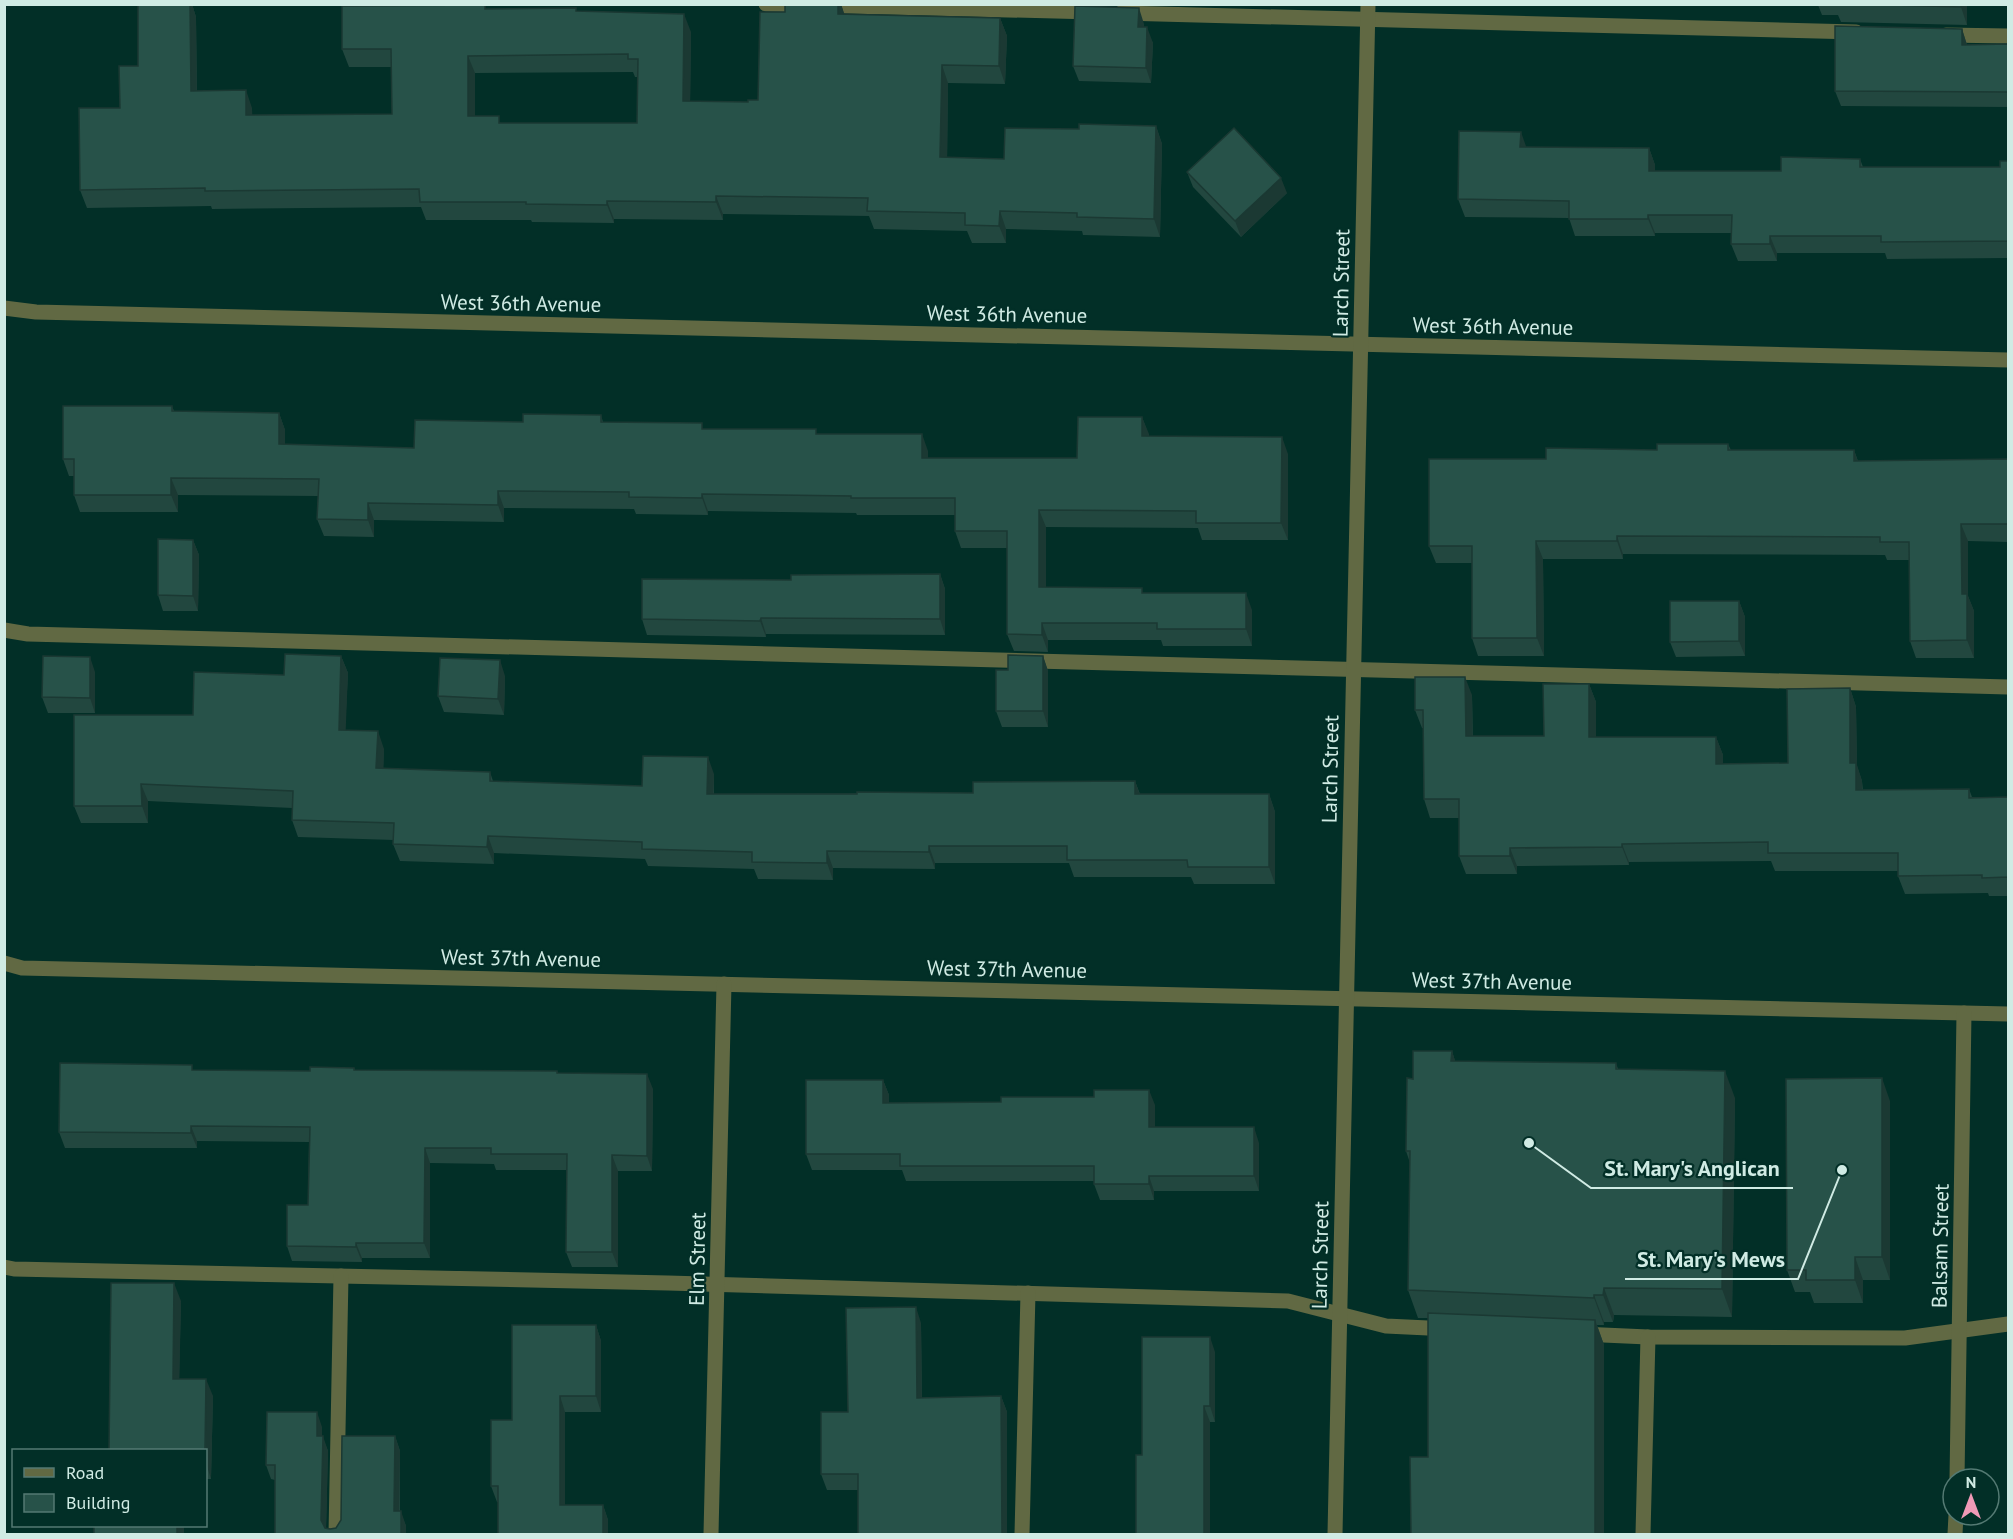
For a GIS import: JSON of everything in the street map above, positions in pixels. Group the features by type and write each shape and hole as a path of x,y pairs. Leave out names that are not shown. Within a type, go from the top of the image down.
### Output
{"street":[{"path":"766,4 1367,12 1866,32"},
{"name":"Larch Street","path":"1335,1534 1367,12"},
{"path":"1926,34 2008,36"},
{"name":"West 36th Avenue","path":"4,308 36,312 2008,360"},
{"path":"4,630 28,634 2008,687"},
{"name":"West 37th Avenue","path":"4,963 22,968 2008,1014"},
{"name":"Elm Street","path":"711,1534 724,984"},
{"name":"Balsam Street","path":"1956,1467 1964,1013"},
{"path":"4,1267 717,1284 1288,1301 1386,1326 1469,1330"},
{"path":"336,1534 341,1276"},
{"path":"1022,1534 1028,1293"},
{"path":"1564,1334 1648,1337 1905,1338 2008,1324"},
{"path":"1643,1534 1648,1337"}],"building":[{"path":"138,4 190,4 191,91 246,90 246,115 392,114 391,49 342,49 342,6 485,5 485,9 576,8 576,11 684,14 683,101 748,102 748,100 758,100 760,12 785,12 785,4 838,4 838,14 1000,18 999,66 942,65 940,157 1004,159 1005,128 1079,129 1079,124 1156,126 1154,219 1077,217 1077,213 1000,211 999,226 965,225 965,213 867,211 868,198 716,196 716,202 607,201 607,205 420,202 419,189 80,190 79,108 120,108 119,66 138,66","holes":["628,54 628,59 638,59 637,123 499,123 499,116 468,116 468,56"]},
{"path":"1857,4 1961,4 1961,7"},
{"path":"1075,6 1139,8 1138,27 1147,27 1146,68 1073,66"},
{"path":"1835,26 1962,29 1962,45 2008,44 2008,92 1835,91"},
{"path":"1234,128 1281,178 1235,221 1187,172"},
{"path":"1459,131 1521,132 1520,147 1649,148 1649,171 1781,171 1781,157 1860,159 1860,167 2000,167 2000,161 2008,161 2008,241 1881,242 1881,236 1770,236 1770,244 1731,244 1732,215 1648,215 1648,219 1569,219 1569,201 1458,199"},
{"path":"63,406 172,406 172,411 279,413 279,444 414,448 415,420 523,422 523,414 601,415 601,422 702,423 702,429 816,429 816,434 922,434 922,458 1077,458 1078,417 1142,417 1142,436 1282,437 1281,523 1196,523 1196,511 1039,510 1039,587 1142,588 1142,593 1246,593 1246,629 1157,629 1157,623 1042,623 1042,635 1007,634 1007,531 955,531 955,498 702,494 702,498 629,497 629,492 498,491 498,505 368,503 368,520 317,519 319,479 171,478 171,495 74,495 74,459 63,459"},
{"path":"1657,444 1728,444 1728,450 1854,450 1854,461 2008,459 2008,524 1961,524 1962,594 1967,594 1967,640 1910,641 1909,542 1880,542 1880,537 1617,536 1617,541 1536,541 1537,638 1472,638 1472,546 1429,546 1429,459 1546,459 1546,448 1657,450"},
{"path":"158,539 193,540 193,596 158,595"},
{"path":"940,574 940,619 761,618 760,621 642,619 642,579 791,580 791,575"},
{"path":"1670,601 1739,601 1739,641 1670,642"},
{"path":"285,654 341,656 339,730 378,731 376,768 490,772 490,781 642,786 643,756 708,757 707,794 973,793 973,782 1135,781 1135,794 1269,794 1269,867 1188,867 1187,860 1067,860 1067,846 929,846 929,852 827,851 827,863 752,862 752,852 642,849 642,842 488,836 487,847 393,844 394,823 292,820 293,791 141,784 142,806 74,806 74,715 193,715 194,672 284,675"},
{"path":"1008,655 1043,656 1043,711 996,711 996,670 1008,670"},
{"path":"43,656 90,657 90,698 42,697"},
{"path":"440,658 500,660 498,699 438,696"},
{"path":"1415,677 1465,677 1466,736 1544,736 1543,684 1589,684 1589,737 1716,737 1716,764 1788,763 1787,689 1850,688 1850,763 1856,763 1856,790 1969,789 1969,798 2008,797 2008,877 1898,876 1898,853 1768,853 1768,842 1510,848 1510,856 1459,856 1459,799 1424,799 1423,710 1415,710"},
{"path":"1413,1051 1452,1051 1451,1061 1616,1063 1616,1069 1725,1071 1722,1289 1604,1288 1603,1295 1594,1295 1594,1298 1408,1290 1410,1151 1406,1151 1407,1078 1413,1079"},
{"path":"60,1063 192,1065 192,1070 310,1071 310,1067 354,1068 354,1070 647,1074 647,1156 612,1155 612,1252 566,1252 567,1154 491,1154 491,1148 425,1148 424,1243 356,1243 356,1247 287,1246 287,1205 308,1205 310,1127 191,1126 191,1133 59,1132"},
{"path":"1882,1078 1882,1257 1855,1257 1855,1280 1806,1280 1806,1270 1787,1270 1786,1079"},
{"path":"806,1080 883,1080 883,1103 1001,1102 1001,1097 1094,1097 1094,1090 1149,1090 1149,1127 1254,1127 1254,1176 1149,1176 1149,1184 1094,1184 1094,1166 900,1166 900,1154 806,1154"},
{"path":"111,1283 174,1283 173,1379 206,1379 205,1449 109,1449"},
{"path":"916,1307 917,1398 1001,1396 1002,1534 858,1534 858,1474 821,1474 821,1412 848,1412 846,1308"},
{"path":"1428,1313 1595,1320 1595,1534 1411,1534 1410,1457 1428,1457"},
{"path":"512,1325 596,1325 596,1396 560,1396 560,1505 603,1505 603,1534 498,1534 498,1486 491,1486 491,1420 512,1420"},
{"path":"1142,1337 1210,1337 1210,1406 1204,1406 1204,1534 1136,1534 1136,1455 1142,1455"},
{"path":"267,1412 317,1412 317,1436 323,1436 321,1520 325,1528 330,1529 336,1528 341,1520 342,1436 395,1436 394,1511 401,1511 401,1534 275,1534 275,1465 266,1465"},
{"path":"94,1527 177,1527 177,1534 94,1534"}],"place":[{"name":"St. Mary's Anglican","path":"1529,1143"},
{"name":"St. Mary's Mews","path":"1842,1170"}]}
